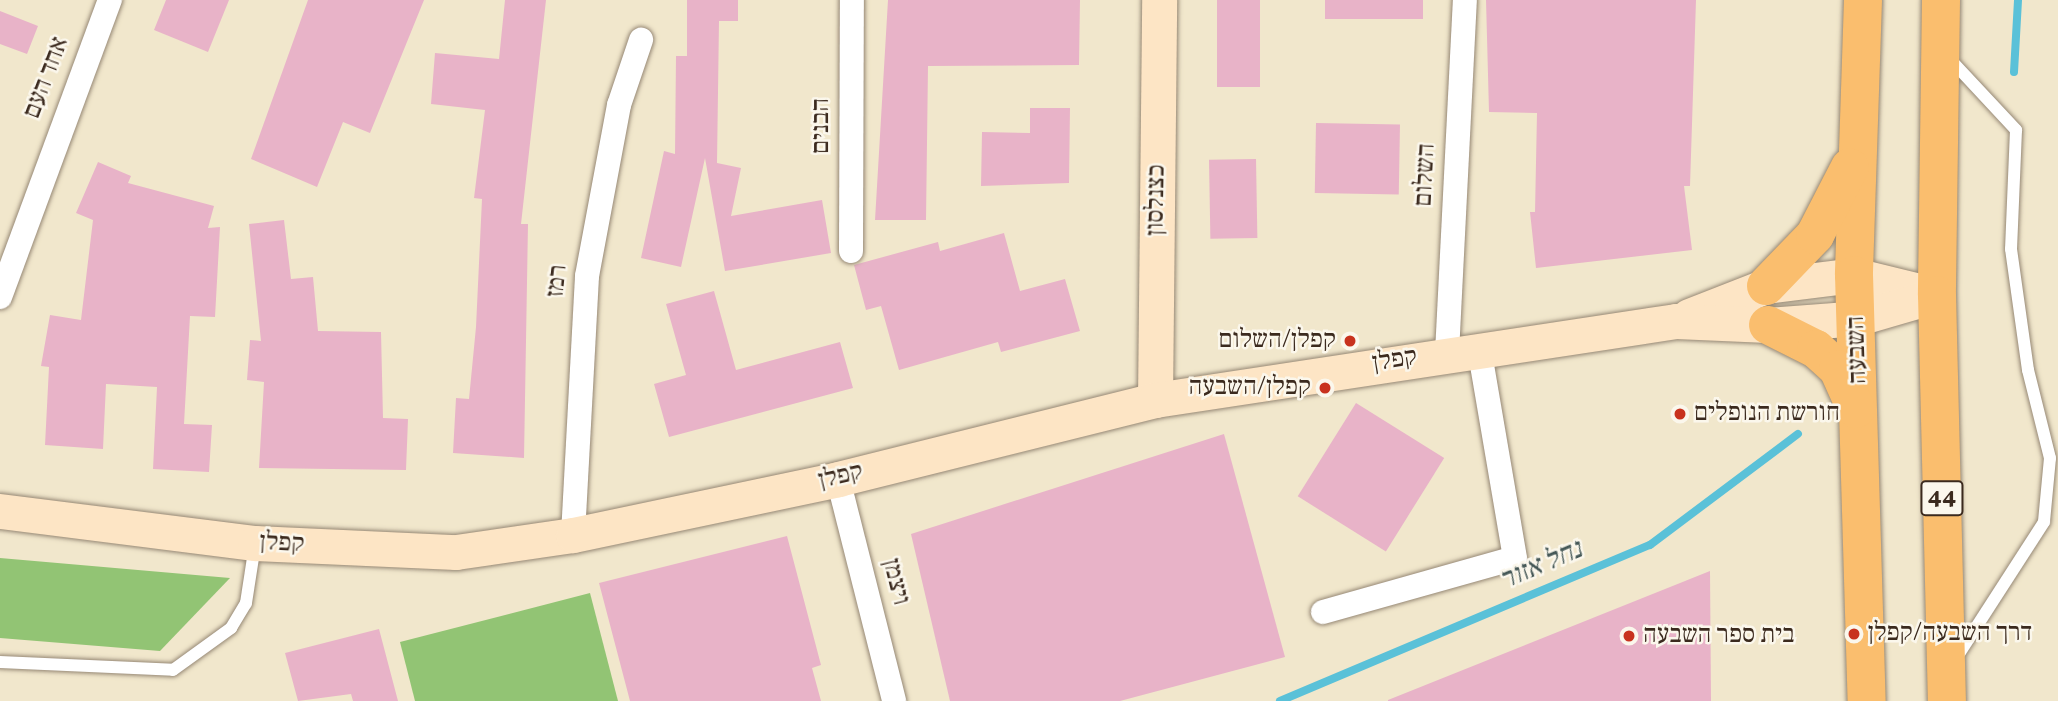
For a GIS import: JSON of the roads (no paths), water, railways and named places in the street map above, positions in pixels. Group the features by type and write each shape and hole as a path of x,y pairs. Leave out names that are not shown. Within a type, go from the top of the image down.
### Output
{"highway":[{"name":"השבעה","path":"1863,0 1854,275 1858,318 1867,701"},
{"name":"44","path":"1941,0 1937,295 1946,688"},
{"path":"1766,286 1828,215 1858,145"},
{"path":"1768,325 1816,349 1838,369 1861,425"}],"street":[{"name":"אחד העם","path":"0,296 110,0"},
{"name":"הבנים","path":"852,0 852,251"},
{"name":"כצנלסון","path":"1155,400 1159,0"},
{"name":"השלום","path":"1322,611 1515,558 1463,351 1465,0"},
{"name":"רמז","path":"573,535 587,276 619,105 641,40"},
{"name":"קפלן","path":"1676,321 1766,286 1854,275 1937,295"},
{"name":"קפלן","path":"0,511 256,543 456,552 573,535 838,478 1155,400 1463,351 1676,321 1768,325 1858,318 1937,295"},
{"name":"ויצמן","path":"838,478 894,701"}],"lane":[{"path":"1939,48 2016,130 2011,249 2028,370 2050,458 2044,522 1946,688"},
{"path":"0,662 173,670 231,628 246,603 256,543"}],"waterway":[{"name":"נחל אזור","path":"2014,72 2018,0"},
{"name":"נחל אזור","path":"1280,701 1650,545 1798,434"}],"place":[{"name":"קפלן/השלום","path":"1350,341"},
{"name":"קפלן/השבעה","path":"1325,388"},
{"name":"חורשת הנופלים","path":"1680,414"},
{"name":"דרך השבעה/קפלן","path":"1854,634"},
{"name":"בית ספר השבעה","path":"1629,636"}]}
